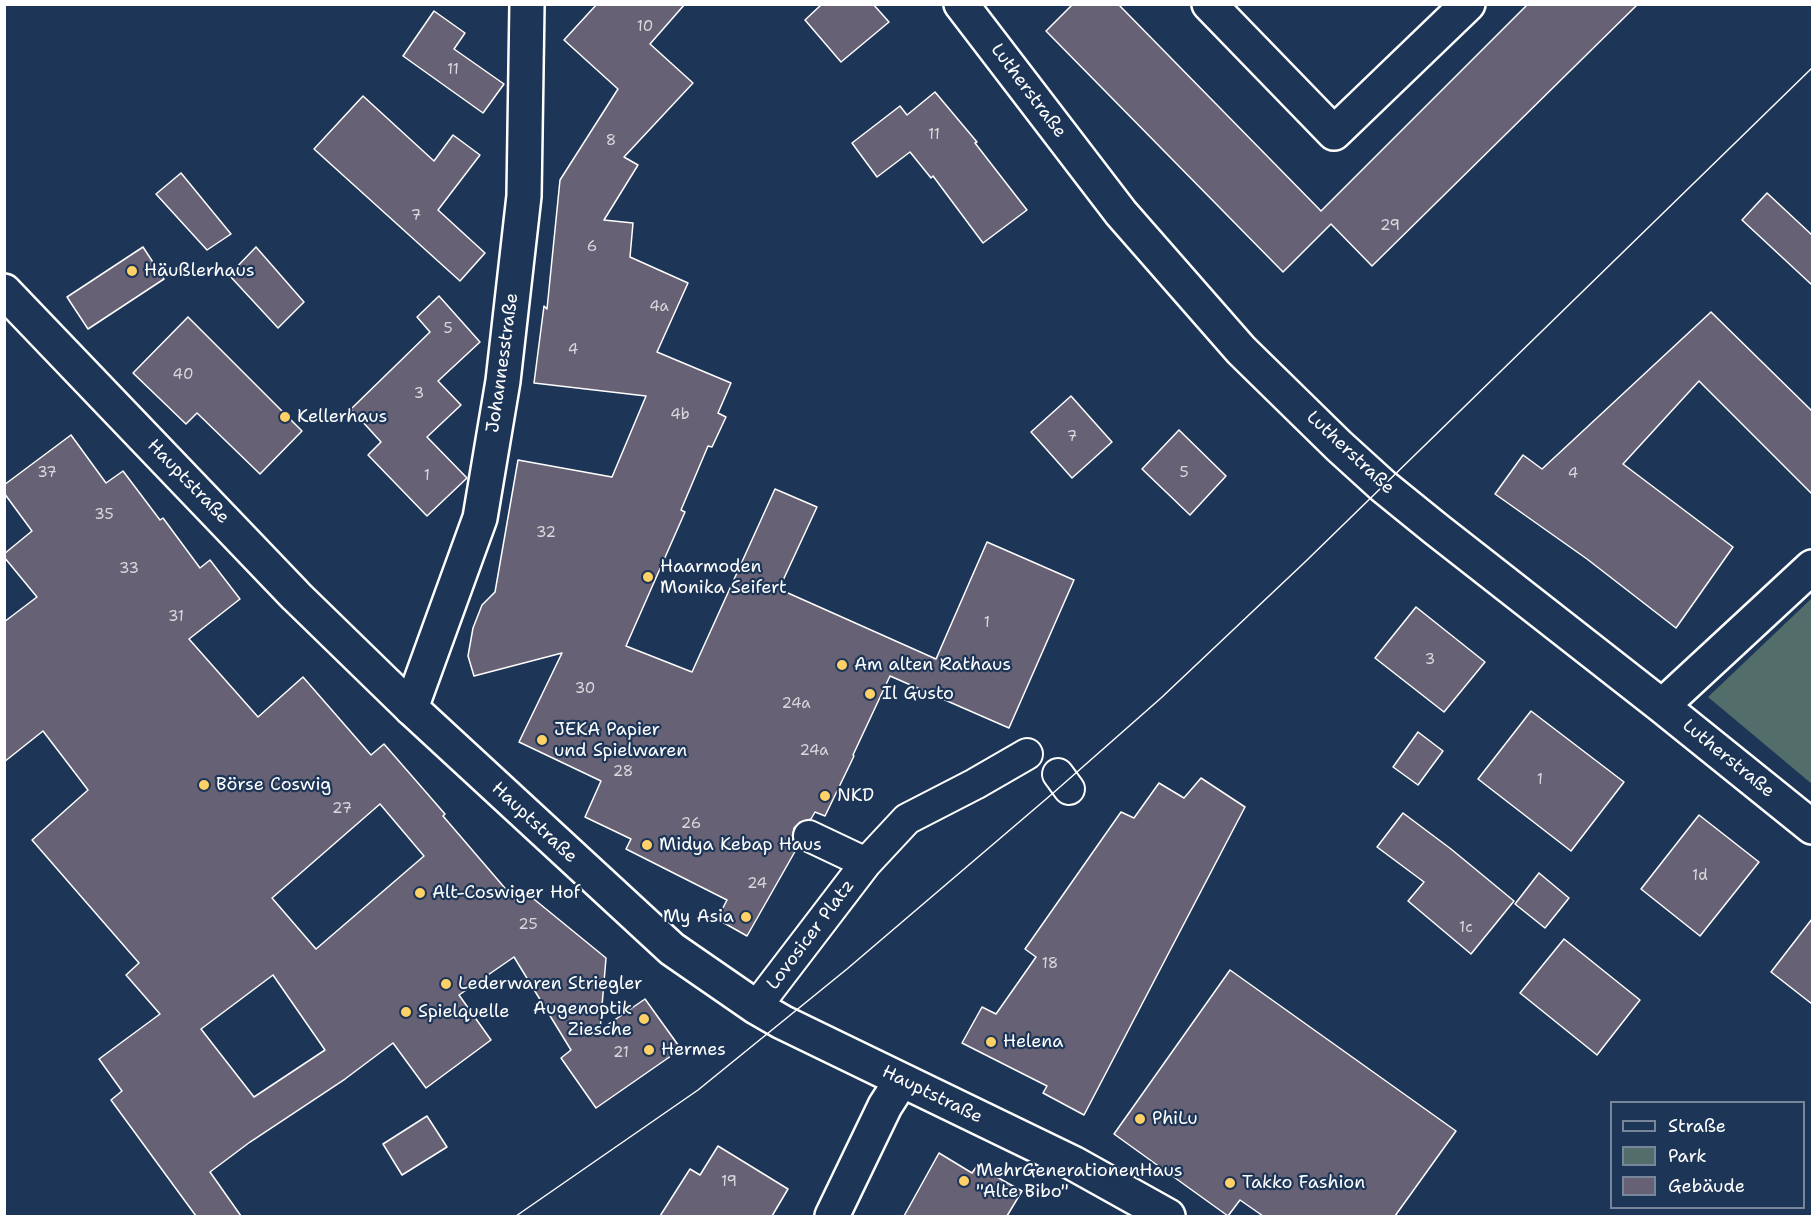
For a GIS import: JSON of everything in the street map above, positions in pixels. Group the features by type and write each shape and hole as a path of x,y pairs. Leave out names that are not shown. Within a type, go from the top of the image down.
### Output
{"street":[{"name":"Johannesstraße","path":"411,708 480,518 502,381 524,196 526,4"},
{"name":"Lutherstraße","path":"961,4 1121,213 1241,350 1383,486 1812,827"},
{"path":"1209,4 1334,133 1468,4"},
{"name":"Hauptstraße","path":"4,291 296,596 411,708 672,949 756,1007 791,1028 1074,1163 1168,1216"},
{"path":"1662,706 1812,567"},
{"name":"Lovosicer Platz","path":"756,1007 866,863 907,819 1027,754"},
{"name":"Lovosicer Platz","path":"809,836 866,863"},
{"path":"832,1216 885,1106 901,1081"}],"green space":[{"path":"1812,598 1812,784 1708,697"}],"building":[{"path":"597,4 685,4 650,44 693,83 624,157 638,165 604,220 633,223 630,257 688,283 657,352 731,383 718,413 726,417 712,447 708,446 681,510 685,512 626,646 692,672 775,489 817,507 779,589 936,659 987,542 1074,580 1009,728 890,676 825,816 815,812 811,819 800,822 794,828 792,838 797,848 747,936 717,919 727,900 626,849 631,839 585,817 601,781 519,742 562,653 474,676 468,656 473,628 482,605 495,592 518,460 612,477 646,396 534,383 544,306 547,309 560,180 618,89 564,40"},
{"path":"822,4 873,4 889,22 841,62 805,20"},
{"path":"1073,4 1118,4 1321,211 1528,4 1638,4 1372,266 1331,224 1283,272 1046,31"},
{"path":"434,11 465,33 454,49 504,84 483,113 403,56"},
{"path":"935,92 977,142 975,143 1027,210 983,243 933,176 931,178 910,152 877,177 852,143 900,106 907,115"},
{"path":"363,96 434,161 453,135 480,155 438,210 485,253 460,281 314,149"},
{"path":"181,173 231,234 207,250 156,194"},
{"path":"1767,193 1812,235 1812,285 1742,220"},
{"name":"Häußlerhaus","path":"143,247 164,279 88,329 67,297"},
{"path":"256,247 304,302 278,328 229,275"},
{"path":"439,296 480,342 438,381 461,405 427,437 467,478 427,516 368,455 381,442 351,409 430,332 417,317"},
{"path":"1711,312 1812,411 1812,494 1699,381 1623,464 1733,547 1676,628 1587,559 1495,494 1523,455 1542,469"},
{"path":"188,317 302,431 260,474 197,413 186,424 133,373"},
{"path":"1071,396 1112,442 1072,478 1031,432"},
{"path":"1179,430 1226,476 1190,515 1142,469"},
{"path":"71,435 106,483 123,471 160,520 163,518 200,568 210,560 240,599 189,639 258,717 303,677 371,755 384,744 516,901 524,891 606,958 600,1030 645,999 681,1049 596,1108 561,1058 571,1050 514,957 459,995 491,1040 426,1088 393,1043 210,1172 241,1216 196,1216 111,1100 122,1091 99,1059 160,1014 126,975 139,963 32,840 88,790 43,731 4,762 4,622 37,597 4,557 4,554 32,531 4,493 4,485","holes":["380,804 424,856 316,949 272,898","273,975 325,1050 254,1097 201,1029"]},
{"path":"1416,607 1485,662 1444,712 1375,658"},
{"path":"1531,711 1624,782 1571,851 1478,779"},
{"path":"1418,732 1443,751 1418,785 1393,767"},
{"path":"1201,778 1245,807 1084,1115 1043,1093 1047,1086 962,1043 982,1007 996,1014 1036,957 1025,949 1121,812 1134,818 1159,783 1184,798"},
{"path":"1403,813 1514,901 1471,954 1408,901 1424,882 1377,847"},
{"path":"1699,815 1759,862 1700,936 1641,889"},
{"path":"1539,873 1569,898 1545,928 1515,904"},
{"path":"1812,919 1812,1004 1771,972"},
{"path":"1564,939 1640,1000 1597,1055 1520,993"},
{"path":"1230,970 1456,1131 1395,1216 1263,1216 1240,1200 1228,1216 1114,1134"},
{"path":"427,1116 447,1147 402,1175 383,1144"},
{"path":"718,1146 788,1189 772,1216 660,1216 690,1169 700,1175"},
{"name":"MehrGenerationenHaus \"Alte Bibo\"","path":"939,1153 972,1173 977,1166 1022,1191 1007,1216 904,1216"}],"tram line":[{"path":"516,1216 698,1090 847,969 1161,698 1305,562 1812,68"}],"place":[{"name":"Häußlerhaus","path":"132,271"},
{"name":"Kellerhaus","path":"285,417"},
{"name":"Haarmoden Monika Seifert","path":"648,577"},
{"name":"Am alten Rathaus","path":"842,665"},
{"name":"Il Gusto","path":"870,694"},
{"name":"JEKA Papier und Spielwaren","path":"542,740"},
{"name":"Börse Coswig","path":"204,785"},
{"name":"NKD","path":"825,796"},
{"name":"Midya Kebap Haus","path":"647,845"},
{"name":"Alt-Coswiger Hof","path":"420,893"},
{"name":"My Asia","path":"746,917"},
{"name":"Lederwaren Striegler","path":"446,984"},
{"name":"Spielquelle","path":"406,1012"},
{"name":"Augenoptik Ziesche","path":"644,1019"},
{"name":"Helena","path":"991,1042"},
{"name":"Hermes","path":"649,1050"},
{"name":"PhiLu","path":"1140,1119"},
{"name":"MehrGenerationenHaus \"Alte Bibo\"","path":"964,1181"},
{"name":"Takko Fashion","path":"1230,1183"}]}
